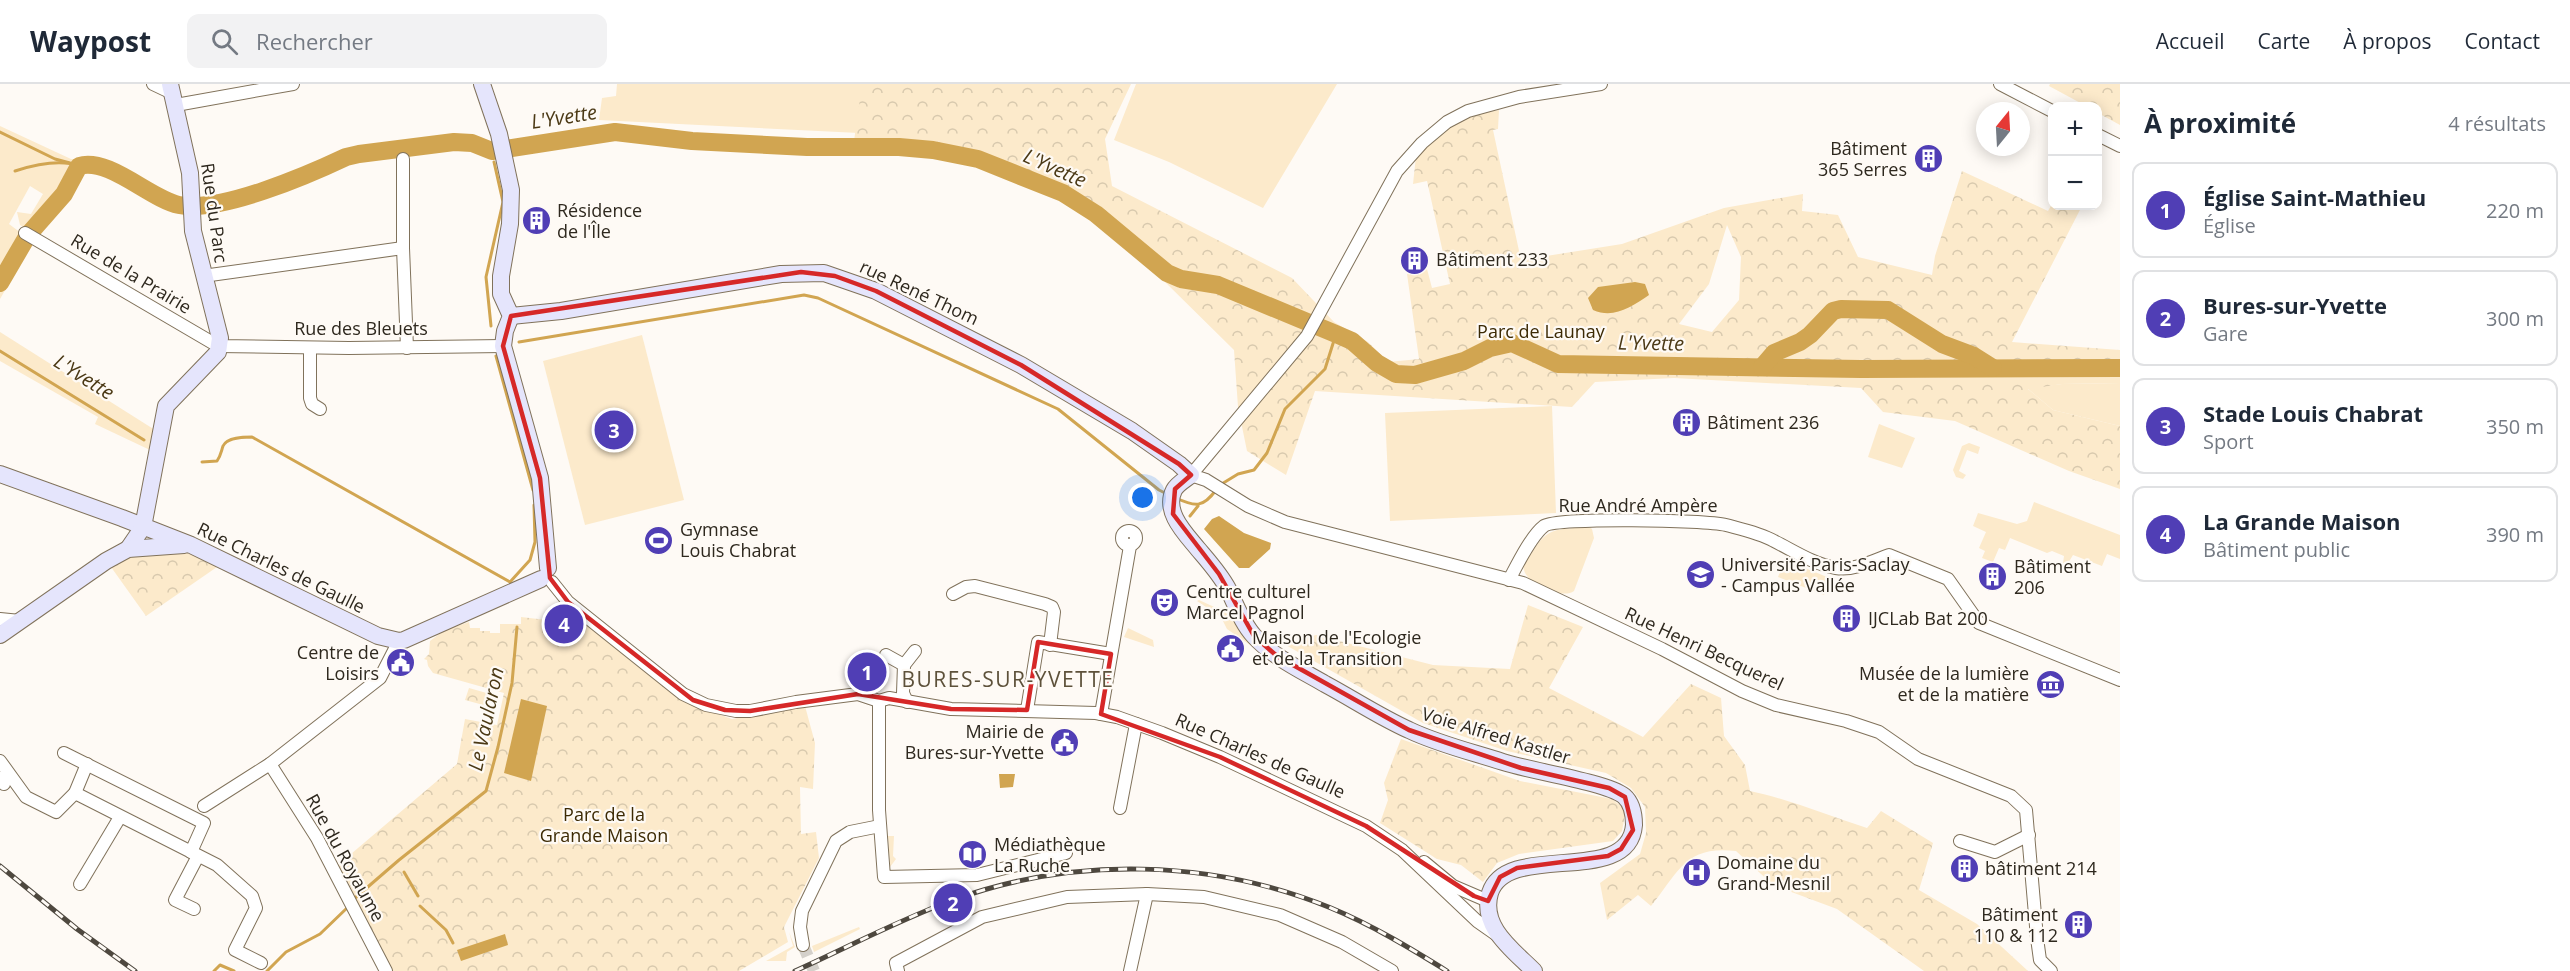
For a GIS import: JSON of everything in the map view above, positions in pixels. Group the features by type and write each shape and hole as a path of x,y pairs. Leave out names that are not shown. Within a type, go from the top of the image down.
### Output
{"main road":[{"path":"399,641 547,576 540,478 504,346 505,331 511,316 501,294 501,276 511,203 499,134 482,84"},
{"name":"Rue du Parc","path":"173,94 190,172 193,231 219,334 219,346"},
{"name":"rue René Thom","path":"511,316 561,311 781,274 813,272 835,276 876,291 1021,365 1130,430 1191,475"},
{"path":"128,549 144,527 166,406 212,358 219,346"},
{"name":"Rue Charles de Gaulle","path":"0,474 191,545 378,636 399,641"},
{"name":"Voie Alfred Kastler","path":"1191,475 1173,495 1173,514 1186,534 1220,574 1241,618 1254,636 1277,656 1409,730 1521,768 1609,788 1625,797 1634,817 1633,830 1621,849 1608,856 1585,862 1526,867 1508,872 1496,882 1488,901"},
{"path":"144,527 148,536 145,546"},
{"path":"0,635 106,561 128,549 145,546 191,545"},
{"name":"Rue Charles de Gaulle","path":"1488,901 1489,914 1498,936 1533,971"}],"street":[{"path":"153,84 173,94 293,84"},
{"path":"1509,580 1297,526 1265,515 1206,480 1191,475 1307,336 1397,171 1422,143 1447,122 1468,111 1519,97 1601,84"},
{"path":"2000,84 2048,109"},
{"path":"2102,137 2120,146"},
{"path":"403,159 403,248 407,348"},
{"name":"Rue de la Prairie","path":"30,236 219,346"},
{"path":"203,276 403,248"},
{"name":"Rue des Bleuets","path":"219,346 310,348 504,346"},
{"path":"310,348 310,398 312,404 320,409"},
{"name":"Rue André Ampère","path":"1509,580 1533,538 1544,526 1552,523 1606,521 1718,523 1772,539 1797,554 1838,569 1851,568 1889,555 1948,579 1979,623 2120,680"},
{"path":"1099,713 1130,546"},
{"path":"547,576 562,597 683,694 706,705 725,710 750,711 796,702 847,695 865,695 879,701 889,698 951,709 1026,710 1054,612 1045,604 975,586 966,587 953,594"},
{"name":"Rue Henri Becquerel","path":"1509,580 1523,583 1662,649 1742,691 1776,705 1846,721 1879,732 1918,759 2011,796 2026,810 2040,960 2051,971"},
{"path":"0,619 20,621"},
{"path":"204,806 270,764 380,678 399,641"},
{"path":"1044,644 1111,654"},
{"path":"907,702 903,693 904,665 915,651"},
{"path":"886,655 904,665"},
{"path":"879,701 880,826 884,877 977,875 1066,853"},
{"name":"Rue Charles de Gaulle","path":"1026,710 1099,713 1136,724 1252,770 1386,837 1477,921 1498,936"},
{"path":"1120,808 1136,724"},
{"path":"64,753 204,824 175,900 194,909"},
{"path":"0,761 26,797 56,812 75,793 87,764"},
{"name":"Rue du Royaume","path":"270,764 317,838 386,971"},
{"path":"75,793 217,865 252,896 256,908 235,950 261,963"},
{"path":"80,884 120,817"},
{"path":"803,945 800,927 802,911 837,841 850,832 880,826"},
{"path":"1960,841 1995,852 2029,835"},
{"name":"Rue Charles de Gaulle","path":"1402,850 1428,865 1453,886 1488,901"},
{"path":"897,967 982,916 1067,897 1147,894 1204,897 1280,915 1342,942 1392,971"},
{"path":"1130,971 1147,894"}],"highlighted area":[{"path":"801,272 835,276 876,291 1021,365 1179,464 1191,475 1175,489 1173,514 1219,574 1254,636 1277,656 1409,730 1521,768 1609,788 1625,797 1633,830 1621,849 1608,856 1517,868 1500,877 1488,901 1474,896 1366,826 1220,757 1101,714 1111,654 1038,642 1027,710 951,709 858,694 750,711 725,710 693,700 568,602 550,578 540,478 503,346 511,316"}],"green space":[{"path":"617,84 865,84 859,133 599,120 602,98 616,96"},
{"name":"Parc de Launay","path":"862,84 1131,84 1105,139 1112,186 1292,278 1334,322 1368,342 1388,362 1419,359 1407,274 1427,269 1432,288 1450,284 1427,181 1413,184 1416,156 1445,130 1472,116 1499,110 1498,129 1493,130 1521,260 1622,244 1724,208 1803,194 1802,211 1838,215 1858,257 1932,275 1935,256 1962,171 2048,211 2080,210 2012,342 2120,350 2120,383 2062,384 2028,389 2053,410 2120,426 2120,489 2069,471 1955,421 1883,412 1861,388 1674,378 1595,382 1572,407 1315,391 1286,475 1247,451 1238,407 1234,350 1164,281 1061,188 985,156 918,144 854,141","holes":["1727,225 1741,257 1739,300 1712,332 1679,324 1709,284"]},
{"path":"1136,84 1337,84 1263,208 1169,162 1114,140"},
{"path":"2050,84 2120,84 2120,125 2102,115 2102,102 2079,102 2049,86"},
{"path":"0,126 71,159 97,160 87,169 36,236 20,225 17,212 31,214 43,194 30,186 9,224 33,242 0,299"},
{"path":"0,332 155,430 150,450 95,424 98,417 0,361"},
{"path":"642,335 684,500 585,525 543,361"},
{"path":"2120,383 2120,426 2053,410 2027,388 2062,384"},
{"path":"1552,406 1556,513 1390,521 1385,413"},
{"path":"1879,424 1915,438 1902,468 1868,457"},
{"path":"1969,443 1980,447 1978,454 1967,450 1959,471 1966,475 1963,479 1956,477 1953,470 1962,446"},
{"path":"2034,502 2120,535 2120,559 2107,554 2102,566 2073,555 2067,565 2063,563 2064,556 2052,551 2047,553 2010,538 2005,550 1999,548 1993,562 1982,558 1985,551 1979,548 1986,532 1973,526 1978,513 2017,524 2027,521"},
{"path":"1589,527 1592,529 1594,538 1574,591 1554,592 1531,580 1524,568 1525,562 1543,538 1562,529"},
{"path":"182,552 200,557 217,567 146,616 111,567 133,556"},
{"path":"1788,561 1827,577 1829,581 1824,595 1778,577 1782,567"},
{"path":"1197,601 1233,618 1256,649 1227,629 1221,617"},
{"path":"1528,605 1583,627 1549,688 1643,737 1691,684 1721,698 1724,736 1745,765 1750,791 1794,803 1867,828 1881,811 1933,843 1919,890 1977,924 2028,971 1924,971 1837,909 1773,885 1736,851 1719,850 1695,857 1685,863 1651,906 1638,895 1607,920 1600,883 1640,854 1646,833 1645,807 1631,788 1606,773 1507,751 1423,723 1284,644 1316,635 1433,665 1510,669"},
{"name":"Parc de la Grande Maison","path":"521,617 555,621 553,638 570,642 576,617 684,702 732,719 805,706 815,743 813,789 800,787 801,834 816,832 819,858 784,927 788,942 739,971 389,971 350,898 352,890 338,865 457,764 465,719 497,725 504,693 433,673 427,660 424,659 429,654 430,641 443,631 469,622 470,628 500,633 500,624 521,624"},
{"path":"1128,628 1153,640 1154,647 1124,637"},
{"path":"469,688 490,694 487,706 465,700"},
{"path":"1401,739 1520,781 1612,799 1626,810 1622,831 1613,841 1519,854 1497,863 1483,882 1461,865 1437,859 1380,823 1388,800 1384,783"},
{"path":"888,836 894,836 893,856 896,859 890,867"},
{"path":"859,927 860,929 814,952 812,946"},
{"path":"789,932 795,947 787,952 786,961 766,961 793,946"}],"shaded area":[{"path":"1635,282 1645,284 1649,295 1615,312 1593,310 1588,298 1598,287"},
{"path":"1219,516 1244,533 1271,543 1270,549 1249,568 1239,568 1204,529 1212,519"},
{"path":"521,699 547,706 531,781 504,773"},
{"path":"999,774 1015,774 1013,787 1000,788"},
{"path":"505,934 508,945 461,961 457,950"}],"waterway":[{"path":"0,132 55,159 70,163"},
{"name":"L'Yvette","path":"0,283 28,235 64,194 79,166 103,167 168,201 179,205 196,206 264,191 346,157 359,154 454,142 472,143 492,151 615,132 692,141 807,147 899,147 933,150 978,159 1063,193 1096,214 1167,273 1181,279 1218,285 1352,341 1377,363 1396,374 1415,375 1464,361 1490,348 1512,343 1558,364 1861,369 2120,368"},
{"name":"Le Vaularon","path":"491,326 486,277 503,202 494,162"},
{"path":"15,171 55,163 79,166"},
{"path":"519,342 804,295 818,298 1058,409 1167,494"},
{"path":"1762,367 1774,353 1800,342 1833,311 1841,309 1888,310 1942,344 1974,356 1993,368"},
{"path":"1220,485 1238,474 1254,470 1267,453 1285,409 1325,369 1336,334"},
{"name":"L'Yvette","path":"0,351 144,440"},
{"name":"Le Vaularon","path":"496,356 533,490"},
{"name":"L'Yvette","path":"202,462 217,461 223,446 228,441 252,437 510,582 530,560 535,542 534,505"},
{"path":"1176,498 1198,504 1207,500 1216,490"},
{"path":"1190,516 1198,506"},
{"name":"Le Vaularon","path":"355,898 486,791 512,683 517,627"},
{"path":"404,872 418,896"},
{"path":"420,906 446,930 453,943"},
{"name":"Le Vaularon","path":"267,971 286,952 320,934 347,908"},
{"name":"Le Vaularon","path":"214,971 220,965 234,971"}],"tunnel":[{"path":"803,945 814,971"}],"railway":[{"path":"0,866 77,929 135,971"},
{"path":"795,971 933,908 999,886 1046,876 1094,870 1143,869 1191,872 1239,880 1286,892 1331,908 1361,922 1447,971"}],"place":[{"name":"Bâtiment 365 Serres","path":"1928,159"},
{"name":"Résidence de l'Île","path":"536,221"},
{"name":"Bâtiment 233","path":"1415,260"},
{"name":"Bâtiment 236","path":"1686,423"},
{"name":"Stade Louis Chabrat","path":"614,430"},
{"name":"Gymnase Louis Chabrat","path":"659,540"},
{"name":"Université Paris-Saclay - Campus Vallée","path":"1700,575"},
{"name":"Bâtiment 206","path":"1993,577"},
{"name":"Centre culturel Marcel Pagnol","path":"1165,602"},
{"name":"IJCLab Bat 200","path":"1847,619"},
{"name":"La Grande Maison","path":"564,624"},
{"name":"Maison de l'Ecologie et de la Transition","path":"1231,648"},
{"name":"Centre de Loisirs","path":"400,663"},
{"name":"Église Saint-Mathieu","path":"867,672"},
{"name":"Musée de la lumière et de la matière","path":"2050,684"},
{"name":"Mairie de Bures-sur-Yvette","path":"1065,742"},
{"name":"Médiathèque La Ruche","path":"973,855"},
{"name":"bâtiment 214","path":"1964,869"},
{"name":"Domaine du Grand-Mesnil","path":"1696,873"},
{"name":"Bures-sur-Yvette","path":"953,903"},
{"name":"Bâtiment 110 & 112","path":"2079,925"}],"district":[{"name":"BURES-SUR-YVETTE","path":"1008,680"}]}
